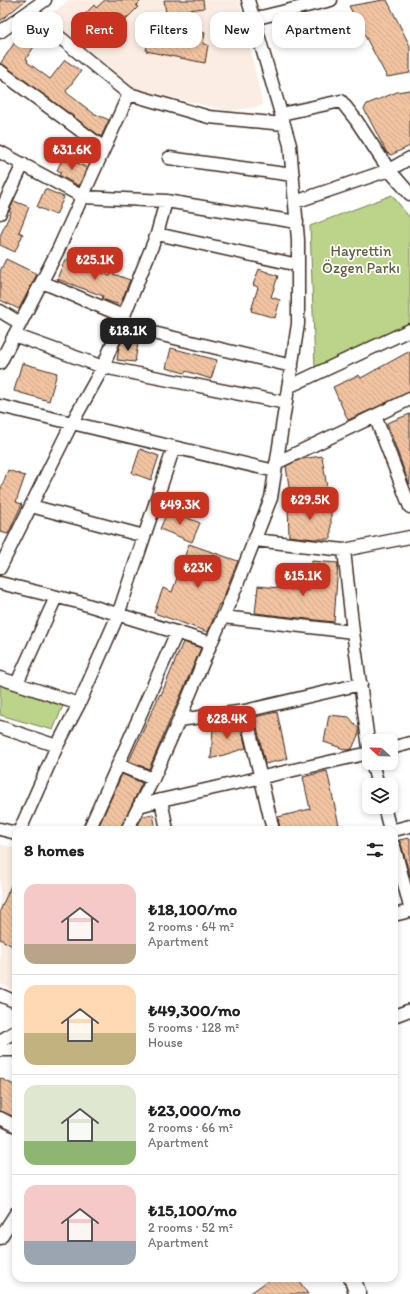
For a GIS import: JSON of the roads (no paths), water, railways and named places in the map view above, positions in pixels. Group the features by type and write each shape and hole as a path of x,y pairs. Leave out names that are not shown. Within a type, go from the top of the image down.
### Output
{"street":[{"path":"29,12 44,0"},
{"path":"248,0 251,12"},
{"path":"264,15 331,0"},
{"path":"0,32 12,24"},
{"path":"63,40 129,94 209,117 283,119 341,101 356,120 389,170 410,194"},
{"path":"129,826 153,779 180,720 211,643 232,597 271,498 298,324 298,265 297,222 290,145 262,48"},
{"path":"0,71 104,148"},
{"path":"0,363 42,282 83,197 129,94"},
{"path":"0,152 83,197 166,201 297,222"},
{"path":"169,158 293,175"},
{"path":"295,202 389,170 410,158"},
{"path":"0,213 23,164"},
{"path":"0,568 72,422 103,367 157,234 166,201"},
{"path":"157,234 298,265"},
{"path":"42,282 122,320 292,366"},
{"path":"0,311 20,324"},
{"path":"288,387 410,330"},
{"path":"14,335 103,367 286,403"},
{"path":"0,406 174,447 276,467 410,398"},
{"path":"375,416 410,507"},
{"path":"22,826 57,746 79,704 118,614 174,447"},
{"path":"31,506 144,536"},
{"path":"255,540 344,550 409,541"},
{"path":"344,550 353,632 367,734"},
{"path":"0,583 118,614 211,643"},
{"path":"17,683 56,597"},
{"path":"223,617 353,632"},
{"path":"91,826 177,632"},
{"path":"0,678 79,704"},
{"path":"180,720 245,711 361,684"},
{"path":"245,711 272,826"},
{"path":"0,727 57,746"},
{"path":"398,747 410,744"},
{"path":"139,806 362,755"},
{"path":"119,765 153,779"},
{"path":"161,800 165,826"},
{"path":"386,814 389,826"},
{"path":"398,829 410,826"},
{"path":"0,829 12,832"},
{"path":"398,861 410,907"},
{"path":"398,914 410,911"},
{"path":"0,995 12,1000"},
{"path":"398,1014 410,1010"},
{"path":"0,1041 12,1034"},
{"path":"0,1050 12,1050"},
{"path":"0,1118 12,1124"},
{"path":"0,1238 12,1219"},
{"path":"354,1282 358,1294"}],"park label":[{"name":"Hayrettin Özgen Parkı","path":"361,260"}]}
